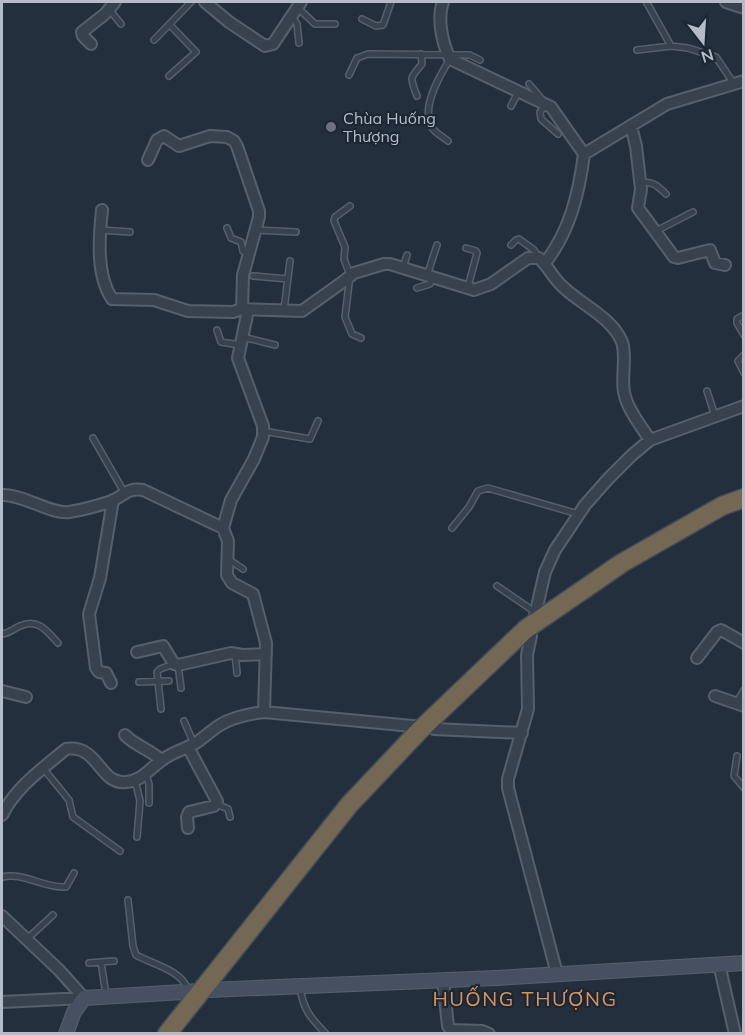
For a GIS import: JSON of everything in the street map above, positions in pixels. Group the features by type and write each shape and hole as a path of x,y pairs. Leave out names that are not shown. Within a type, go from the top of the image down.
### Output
{"highway":[{"path":"167,1034 199,991 429,728 533,624 722,506 744,498"},
{"path":"609,576 726,514 744,508"},
{"path":"176,1034 199,991"}],"street":[{"path":"205,2 229,22 265,46 273,44 297,8"},
{"path":"443,2 440,13 442,32 449,56 546,104 556,112 584,154 578,192 562,240 542,260"},
{"path":"726,2 744,8"},
{"path":"91,44 82,32 112,5"},
{"path":"584,154 667,104 741,82"},
{"path":"631,126 636,146 640,184 638,208 654,232 678,258 710,250 715,263 725,265"},
{"path":"148,160 161,137 164,136 179,146 210,136 227,137 237,146 259,211 242,280 245,310 238,351 240,366 263,431 254,459 231,500 223,528 228,541 226,572 230,580 248,590 256,601 266,642 264,712"},
{"path":"102,210 98,242 101,266 112,299 154,300 188,311 298,312 306,309 350,275 384,264 467,289 482,288 528,258 542,260 559,283 616,332 623,349 626,400 650,441"},
{"path":"557,974 509,797 508,779 529,701 526,655 545,572 555,550 578,514 632,455 650,441 744,406"},
{"path":"2,495 15,496 67,513 113,500 124,492 143,490 223,528"},
{"path":"111,683 106,673 99,672 96,668 89,614 103,561 113,500"},
{"path":"697,657 721,630 744,643"},
{"path":"137,652 163,646 176,664 227,653 266,654"},
{"path":"2,691 26,697"},
{"path":"715,696 740,705"},
{"path":"2,815 18,790 66,749 74,748 90,753 110,778 118,782 135,780 146,775 161,760 191,746 221,724 247,714 264,712 429,728 522,733"},
{"path":"125,735 129,740 152,752 161,760"},
{"path":"188,828 189,812 217,804 213,790 191,746"},
{"path":"2,916 59,970 84,998"},
{"path":"2,1002 744,963"},
{"path":"719,964 735,1034"},
{"path":"443,980 448,1026 451,1030 482,1031 489,1034"},
{"path":"66,1034 74,1012 84,998"}],"lane":[{"path":"154,40 191,2"},
{"path":"362,19 376,26 383,25 391,2"},
{"path":"647,3 671,46"},
{"path":"112,5 120,24"},
{"path":"297,8 315,24 335,24"},
{"path":"297,8 299,43"},
{"path":"169,76 196,52 170,25"},
{"path":"637,50 671,46 712,55 741,82"},
{"path":"417,96 411,77 422,64 421,54"},
{"path":"349,75 353,64 361,55 470,55 480,60"},
{"path":"447,141 434,130 429,115 435,87 449,56"},
{"path":"529,84 546,104 539,116 558,134"},
{"path":"511,106 519,92"},
{"path":"640,184 644,182 654,184 666,194"},
{"path":"350,206 334,221 345,247 344,259 350,275 345,317 352,334 361,338"},
{"path":"654,232 693,212"},
{"path":"227,228 231,238 241,242 243,251 249,255"},
{"path":"100,230 130,232"},
{"path":"256,230 296,232"},
{"path":"511,245 519,239 534,250 542,260"},
{"path":"417,288 430,284 437,245"},
{"path":"466,248 476,251 477,254 467,289"},
{"path":"403,268 407,255"},
{"path":"284,311 290,261"},
{"path":"253,276 288,279"},
{"path":"744,315 737,319 737,322 744,335"},
{"path":"217,330 222,342 241,341 274,345"},
{"path":"744,355 738,361 744,373"},
{"path":"707,391 715,416"},
{"path":"263,431 310,440 318,421"},
{"path":"93,438 124,492"},
{"path":"452,528 469,507 478,491 488,488 578,514"},
{"path":"227,558 243,569"},
{"path":"497,586 533,624"},
{"path":"2,634 11,632 22,625 35,623 42,626 58,643"},
{"path":"235,653 237,673"},
{"path":"161,709 158,670 176,664 182,688"},
{"path":"139,682 169,681"},
{"path":"740,705 744,690"},
{"path":"184,721 191,746"},
{"path":"737,756 734,776 744,788"},
{"path":"43,768 67,796 73,817 120,851"},
{"path":"146,775 149,784 149,803"},
{"path":"135,780 140,801 137,837"},
{"path":"217,804 228,809 230,817"},
{"path":"2,877 15,875 46,886 66,887 74,873"},
{"path":"128,900 136,955 157,963 199,991"},
{"path":"26,940 53,915"},
{"path":"89,963 114,961"},
{"path":"101,962 106,996"},
{"path":"299,986 308,1015 327,1034"}],"place":[{"name":"Chùa Huống Thượng","path":"331,127"}],"district":[{"name":"HUỐNG THƯỢNG","path":"525,998"}]}
